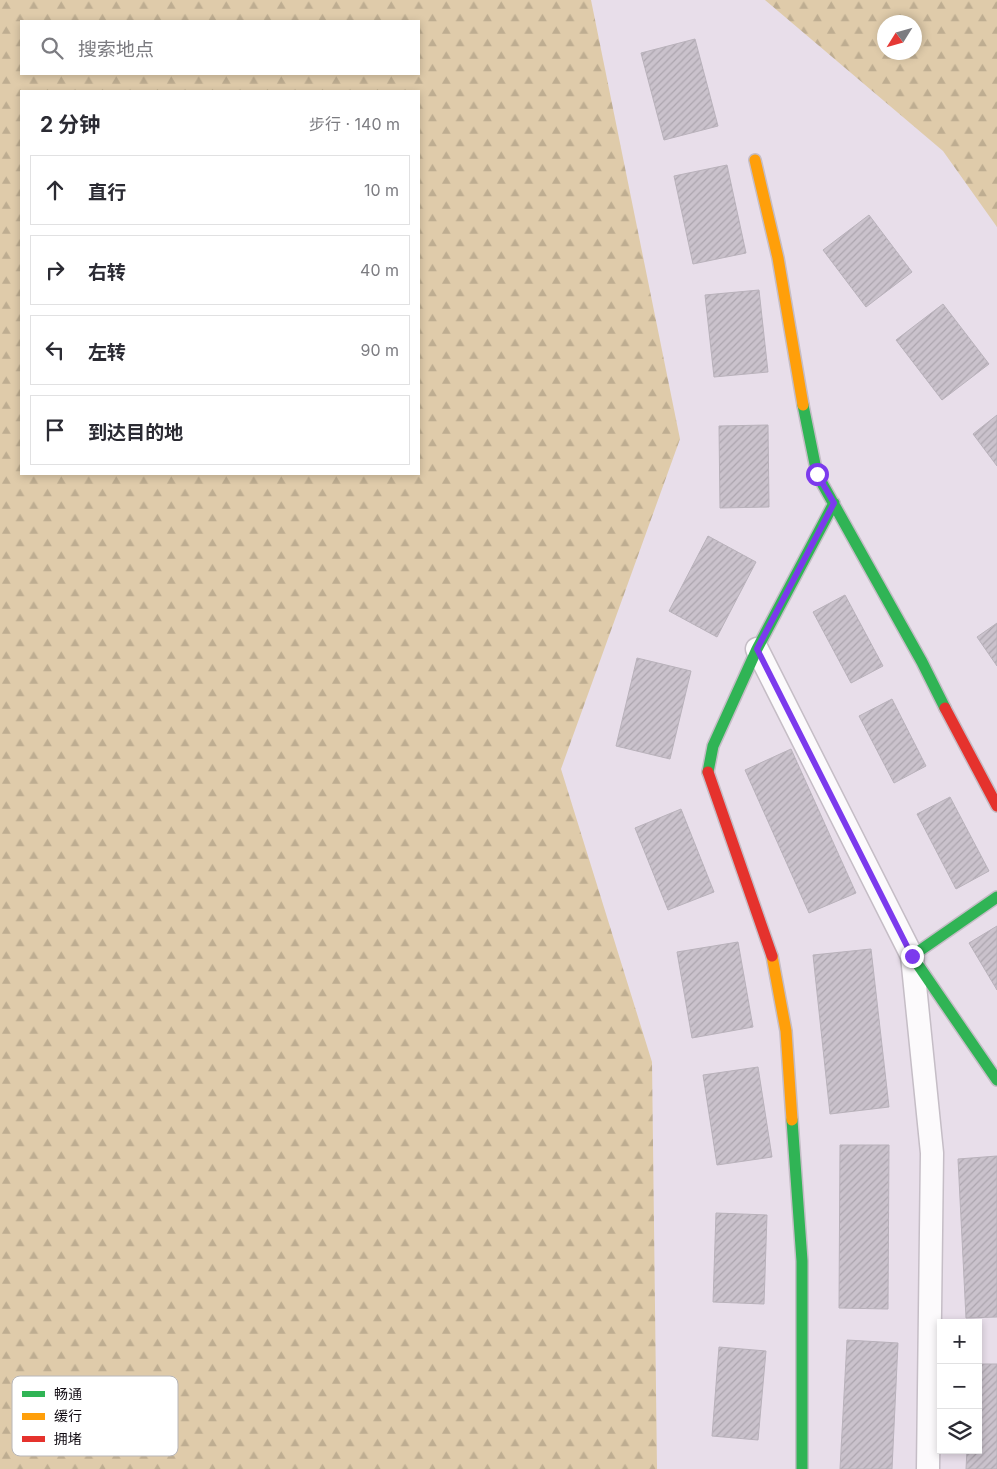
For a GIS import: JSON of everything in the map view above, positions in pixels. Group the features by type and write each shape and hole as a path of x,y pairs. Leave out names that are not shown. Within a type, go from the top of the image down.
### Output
{"street":[{"path":"755,160 778,258 817,474 922,662 990,796 997,806"},
{"path":"802,1469 802,1261 786,1031 772,954 708,774 713,746 757,649 834,503"},
{"path":"757,649 912,956 997,1080"},
{"path":"912,956 997,897"},
{"path":"912,956 932,1153 928,1469"}],"green space":[{"path":"0,0 591,0 680,439 561,769 652,1062 657,1469 0,1469"},
{"path":"765,0 997,0 997,227 943,151"}],"building":[{"path":"695,39 718,126 664,140 641,53"},
{"path":"727,165 746,253 693,264 674,176"},
{"path":"869,215 912,272 866,307 823,250"},
{"path":"759,290 768,372 714,377 705,295"},
{"path":"943,304 989,364 942,400 896,340"},
{"path":"997,415 997,466 973,434"},
{"path":"768,425 769,507 720,508 719,426"},
{"path":"708,536 756,562 717,637 669,611"},
{"path":"845,595 883,666 851,683 813,612"},
{"path":"997,623 997,666 977,637"},
{"path":"637,658 691,671 670,759 616,746"},
{"path":"892,699 926,766 894,783 859,716"},
{"path":"791,749 856,893 809,913 745,770"},
{"path":"950,797 989,871 956,889 917,814"},
{"path":"681,809 714,892 668,910 635,828"},
{"path":"997,926 997,990 969,943"},
{"path":"738,942 753,1027 692,1038 677,952"},
{"path":"871,949 889,1107 830,1114 813,955"},
{"path":"758,1067 772,1157 717,1165 703,1075"},
{"path":"840,1145 889,1145 888,1309 839,1308"},
{"path":"997,1156 997,1317 966,1318 958,1159"},
{"path":"716,1213 767,1215 764,1304 713,1302"},
{"path":"847,1340 898,1343 892,1469 840,1469"},
{"path":"719,1347 766,1351 758,1440 712,1436"},
{"path":"982,1364 997,1364 997,1469 966,1469 967,1454 982,1454"}],"traffic: fast":[{"path":"803,405 817,474 922,662 945,708"},
{"path":"708,772 713,746 757,649 834,503"},
{"path":"997,897 912,956 997,1080"},
{"path":"792,1120 802,1261 802,1469"}],"traffic: slow":[{"path":"755,160 778,258 803,405"},
{"path":"772,956 786,1031 792,1120"}],"traffic: jam":[{"path":"945,708 997,806"},
{"path":"708,772 772,956"}],"route":[{"path":"817,474 834,503 757,649 912,956"}]}
